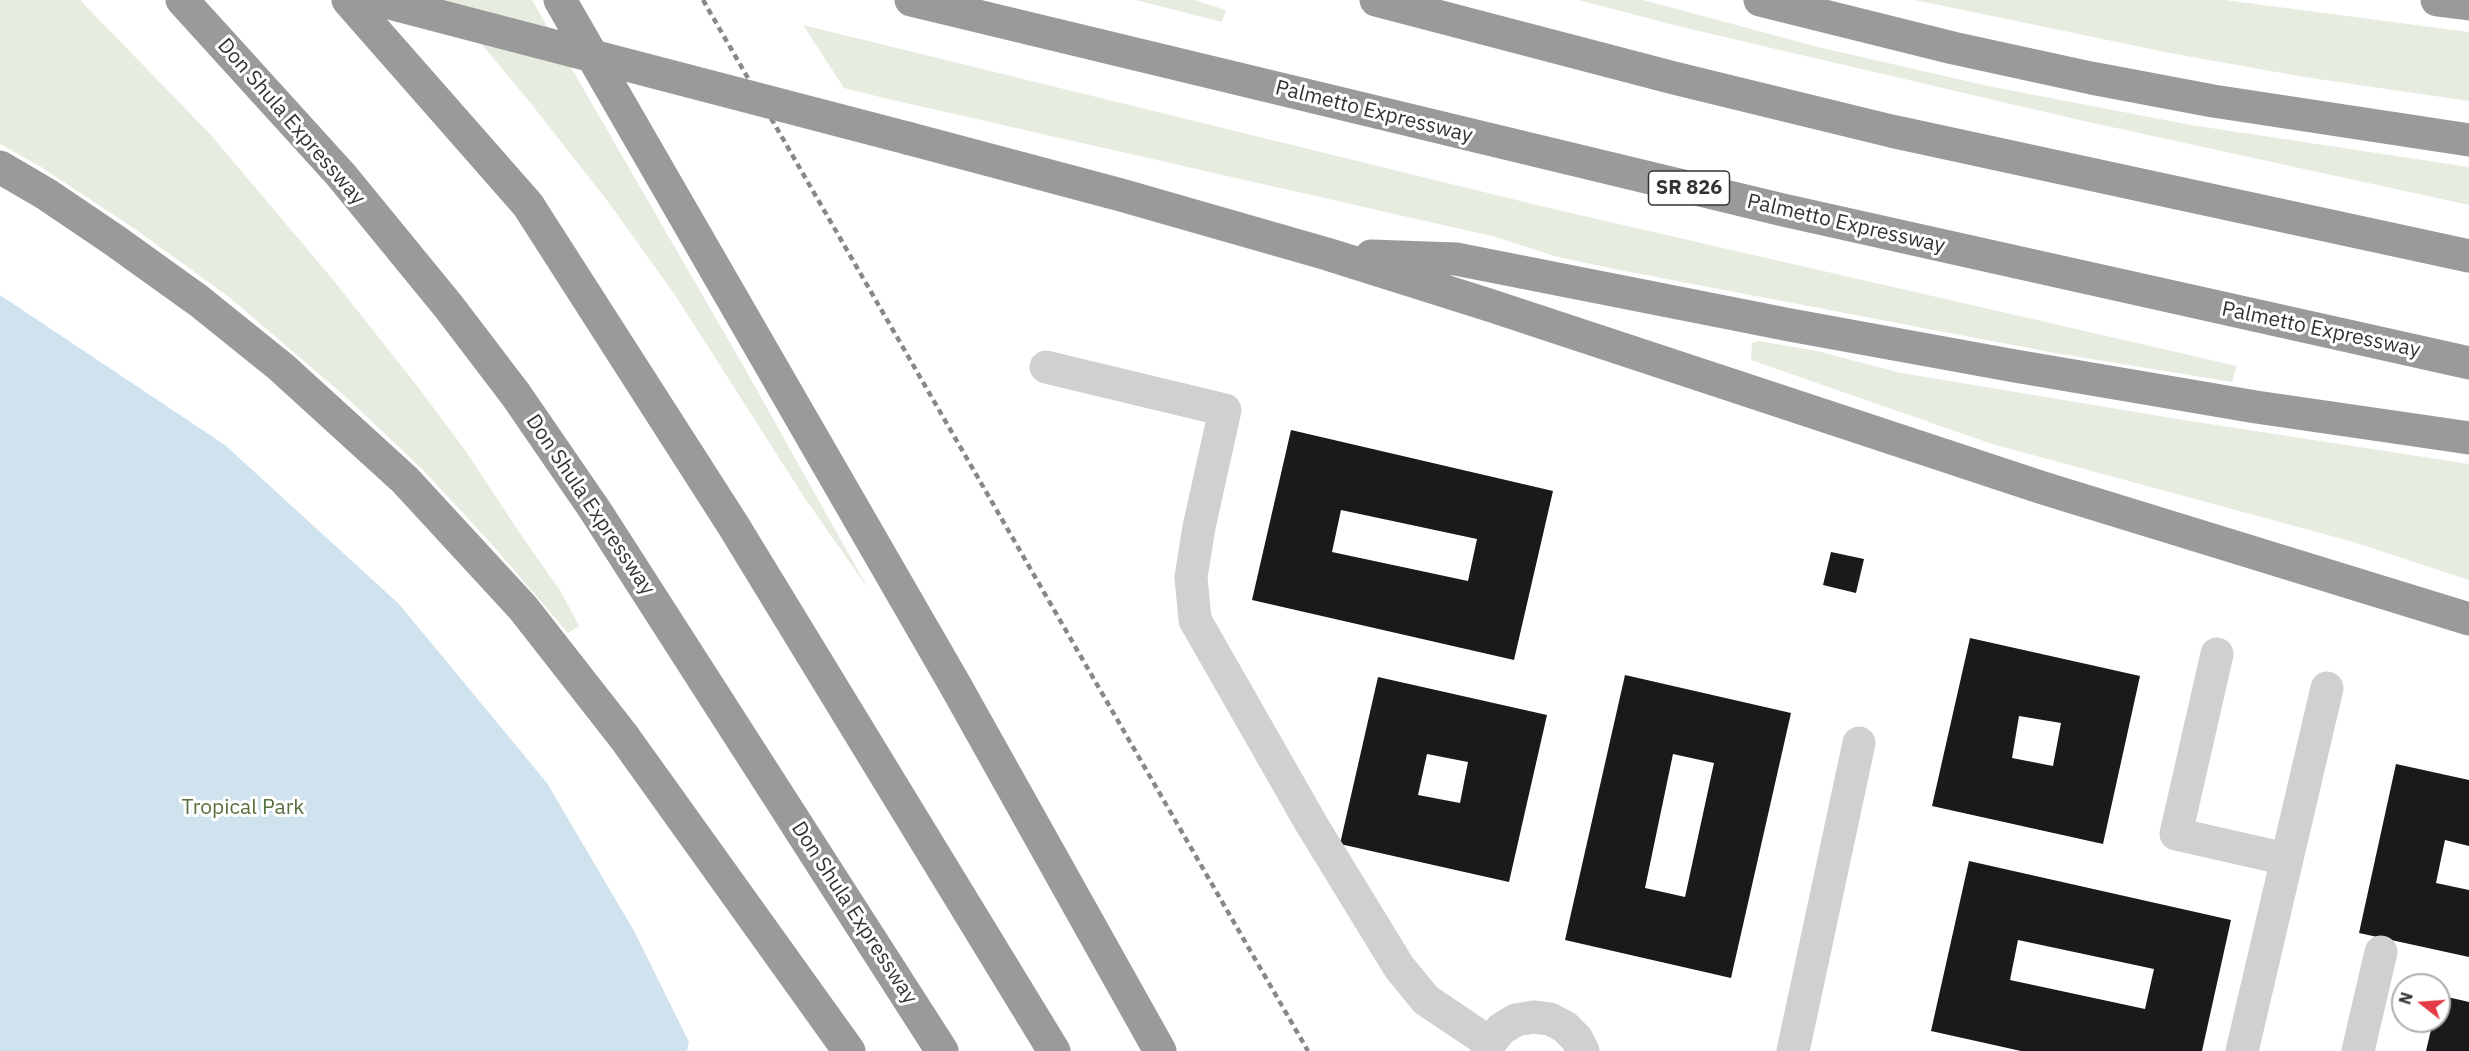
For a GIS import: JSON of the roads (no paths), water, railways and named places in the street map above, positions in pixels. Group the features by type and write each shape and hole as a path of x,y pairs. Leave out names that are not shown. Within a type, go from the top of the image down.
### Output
{"highway":[{"name":"Don Shula Expressway","path":"182,0 341,176 450,307 516,395 602,520 942,1051"},
{"path":"348,0 528,205 733,525 1054,1051"},
{"path":"378,0 1132,198 1327,254 1489,305 2043,488 2469,619"},
{"path":"560,0 954,683 1160,1051"},
{"name":"Palmetto Expressway","path":"911,0 1783,210 2469,363"},
{"path":"1376,0 1651,72 1891,131 2469,256"},
{"path":"1760,0 1953,48 2091,78 2236,105 2469,140"},
{"path":"2437,0 2469,3"},
{"path":"0,167 114,240 199,301 281,368 405,480 523,608 624,737 849,1051"},
{"path":"1327,254 1456,260 2015,366 2256,407 2469,438"}],"street":[{"path":"1046,367 1225,410 1199,527 1191,577 1195,620 1311,825 1399,967 1426,1000 1488,1047 1501,1029 1516,1020 1533,1017 1550,1019 1565,1027 1577,1038 1583,1051"},
{"path":"2217,654 2176,834 2286,859"},
{"path":"2242,1051 2327,688"},
{"path":"1793,1051 1859,742"},
{"path":"2358,1051 2381,952"}],"water":[{"name":"Tropical Park","path":"0,295 225,445 399,604 547,783 634,931 689,1042 687,1051 0,1051"}],"railway":[{"path":"703,0 1308,1051"}]}
